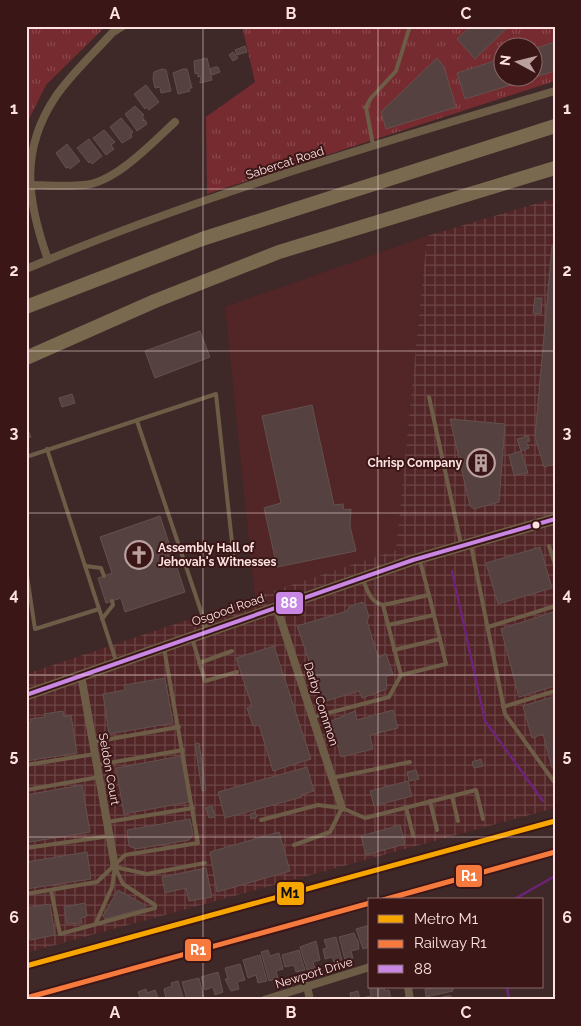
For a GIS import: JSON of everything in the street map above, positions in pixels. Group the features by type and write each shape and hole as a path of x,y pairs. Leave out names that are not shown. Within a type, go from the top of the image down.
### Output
{"highway":[{"path":"26,307 202,239 555,126"},
{"path":"26,358 154,301 279,252 555,168"}],"main road":[{"name":"Osgood Road","path":"26,694 419,558 555,519"}],"street":[{"path":"48,260 35,223 29,185 29,156 35,137 56,96 112,33 123,26"},
{"name":"Sabercat Road","path":"26,269 134,225 373,145 555,91"},
{"path":"29,185 85,186 105,179 143,152 175,122"},
{"name":"Darby Common","path":"278,608 342,808"},
{"name":"Seldon Court","path":"81,675 115,867"},
{"name":"Newport Drive","path":"264,1000 368,969"},
{"path":"307,986 310,1000"}],"lane":[{"path":"373,145 366,107 371,98 396,71 410,26"},
{"path":"26,457 216,394 234,561"},
{"path":"429,397 488,627 505,714 555,783"},
{"path":"137,421 208,632"},
{"path":"48,449 117,663"},
{"path":"549,546 555,564"},
{"path":"401,675 446,664 419,558"},
{"path":"85,566 101,568 104,576"},
{"path":"26,569 35,629 99,609"},
{"path":"362,578 371,598 377,604 383,605 429,595"},
{"path":"102,619 113,605 112,601"},
{"path":"313,717 389,697 401,675 383,605"},
{"path":"488,627 555,606"},
{"path":"388,626 434,615"},
{"path":"191,637 205,681 236,672"},
{"path":"394,650 440,640"},
{"path":"26,894 97,882 115,867 125,855 197,844 193,808 164,647"},
{"path":"199,663 232,651"},
{"path":"503,707 555,691"},
{"path":"93,742 179,727"},
{"path":"97,765 183,750"},
{"path":"26,765 95,754"},
{"path":"332,778 410,762"},
{"path":"26,790 100,778"},
{"path":"261,820 318,805 342,808 365,818 476,790 483,819"},
{"path":"452,796 458,821"},
{"path":"430,801 437,830"},
{"path":"406,807 413,835"},
{"path":"107,822 193,808"},
{"path":"294,845 330,832 342,808"},
{"path":"26,848 110,836"},
{"path":"115,867 147,874 205,863"},
{"path":"96,924 112,887 115,867"},
{"path":"51,890 60,934 155,908 155,905 123,884 115,867"}],"shaded area":[{"path":"555,198 555,808 26,953 26,674 396,550 427,236"},
{"path":"427,236 396,550 255,598 225,307"}],"green space":[{"path":"26,26 106,26 46,85 26,125"},
{"path":"242,26 555,26 555,81 544,85 544,38 494,38 494,88 533,88 207,194 206,117 255,82"}],"building":[{"path":"471,26 509,26 497,38 494,38 494,41 475,59 457,39"},
{"path":"555,42 555,71 544,74 544,46"},
{"path":"245,46 247,52 237,55 235,50"},
{"path":"233,52 238,58 233,61 229,55"},
{"path":"207,58 212,80 200,83 201,76 198,77 198,73 195,74 194,61"},
{"path":"437,58 444,67 456,107 386,129 381,112"},
{"path":"494,61 494,88 501,88 465,99 457,73"},
{"path":"218,67 220,72 212,75 210,69"},
{"path":"162,69 166,70 171,91 161,93 160,87 155,88 153,78 154,72"},
{"path":"187,69 192,88 189,88 190,91 178,94 173,73"},
{"path":"146,85 159,102 149,110 147,107 145,109 134,94"},
{"path":"135,106 144,115 142,116 144,119 142,121 145,120 147,124 137,131 125,114"},
{"path":"121,118 133,132 131,134 132,137 122,143 110,127"},
{"path":"104,130 115,142 111,145 114,149 106,155 93,138"},
{"path":"89,139 102,156 92,164 90,161 89,163 77,148"},
{"path":"67,144 80,161 70,169 69,167 66,168 56,153"},
{"path":"552,246 555,246 555,464 544,467 535,437"},
{"path":"535,298 542,298 541,314 533,313"},
{"path":"200,331 210,357 155,378 145,351"},
{"path":"72,394 75,403 62,407 59,398"},
{"path":"312,405 334,505 343,504 344,510 351,509 350,526 356,551 277,567 264,508 281,503 262,416"},
{"name":"Chrisp Company","path":"450,419 505,424 499,502 474,509 470,506"},
{"path":"26,426 31,437 26,439"},
{"path":"528,436 530,441 526,442 529,448 521,451 517,439"},
{"path":"521,451 528,473 514,475 509,455"},
{"name":"Assembly Hall of Jehovah's Witnesses","path":"160,516 185,592 125,612 121,598 106,603 98,578 112,573 100,537"},
{"path":"540,547 552,588 498,604 486,563"},
{"path":"362,602 365,604 369,617 367,621 378,657 386,654 393,674 386,677 387,689 362,698 359,691 323,702 297,626 347,611 349,607"},
{"path":"553,612 555,686 519,697 501,629"},
{"path":"274,646 311,759 273,771 259,725 253,726 247,708 252,706 236,658"},
{"path":"165,678 173,723 109,734 103,694 125,690 124,685"},
{"path":"555,696 555,767 552,768 543,734 532,738 523,706"},
{"path":"393,710 398,728 370,735 373,749 341,757 331,721 355,711 357,720"},
{"path":"63,711 64,717 71,715 77,753 26,761 26,723 31,722 30,719 45,717 44,714"},
{"path":"199,743 206,790 202,791 195,744"},
{"path":"181,756 189,802 124,814 116,768"},
{"path":"481,759 483,766 474,768 472,762"},
{"path":"307,767 314,791 301,795 302,797 225,818 218,792"},
{"path":"416,770 419,779 409,781 407,772"},
{"path":"408,781 412,796 374,806 370,791"},
{"path":"82,785 90,832 30,842 26,840 26,795"},
{"path":"212,806 215,817 209,818 206,808"},
{"path":"255,812 257,817 251,819 250,814"},
{"path":"190,819 193,834 189,840 136,849 129,846 127,830"},
{"path":"400,825 405,844 366,855 361,836"},
{"path":"279,832 290,871 217,892 210,852"},
{"path":"87,852 91,879 26,889 26,862"},
{"path":"206,868 212,897 189,901 186,888 165,893 162,877"},
{"path":"118,890 145,905 146,908 105,919 103,916"},
{"path":"85,903 87,916 81,918 82,923 67,924 64,907"},
{"path":"50,904 55,935 30,940 26,908"},
{"path":"368,926 368,948 363,949 356,929"},
{"path":"354,933 358,940 359,949 351,951 353,958 345,960 339,937"},
{"path":"336,937 342,960 334,962 332,957 325,959 323,949 327,948 324,940"},
{"path":"316,941 320,960 313,962 315,968 307,970 300,947"},
{"path":"268,950 270,956 279,953 283,969 276,971 278,978 269,981 261,952"},
{"path":"299,950 305,970 296,972 294,965 285,967 282,955"},
{"path":"260,955 267,981 258,983 256,975 248,978 243,960"},
{"path":"240,964 245,980 237,982 239,989 231,991 225,979 228,979 225,968"},
{"path":"218,972 223,992 215,995 213,987 205,990 201,977"},
{"path":"199,978 204,998 187,1000 182,982"},
{"path":"178,981 184,1000 173,1000 173,997 166,999 164,989 172,986 171,983"},
{"path":"370,988 384,988 385,991 389,990 391,999 367,1000 366,997 371,996"},
{"path":"453,988 453,991 426,997 425,989"},
{"path":"146,989 147,993 155,990 159,1000 141,1000 138,992"},
{"path":"358,991 360,1000 345,1000 351,998 350,993"},
{"path":"451,996 452,1000 429,1000"}],"waterway":[{"path":"452,571 485,721 543,801"},
{"path":"516,898 555,876"},
{"path":"507,988 509,1000"}],"railway":[{"path":"390,898 555,852"},
{"path":"26,998 368,904"}],"metro line":[{"name":"M1","path":"26,966 555,821"}],"rail line":[{"name":"R1","path":"390,898 555,852"},
{"name":"R1","path":"26,998 368,904"}],"transit line":[{"name":"88","path":"26,695 413,560 555,519"}],"place":[{"name":"Chrisp Company","path":"481,463"},
{"name":"Assembly Hall of Jehovah's Witnesses","path":"139,555"}]}
